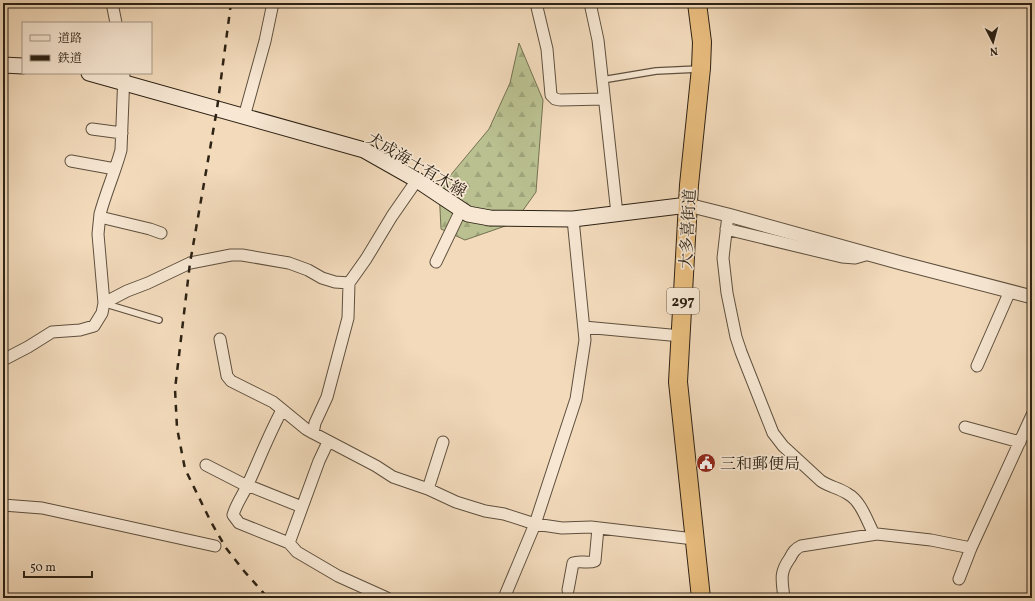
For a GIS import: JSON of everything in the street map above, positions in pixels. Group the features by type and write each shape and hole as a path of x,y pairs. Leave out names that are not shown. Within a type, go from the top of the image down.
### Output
{"highway":[{"name":"大多喜街道","path":"697,3 702,42 701,68 688,205 678,382 700,598"}],"main road":[{"path":"3,65 22,66"},
{"name":"犬成海士有木線","path":"96,74 124,78 244,117 364,150 416,180 468,214 490,218 573,219 688,205"}],"street":[{"path":"112,3 116,22"},
{"path":"244,117 265,40 273,3"},
{"path":"536,3 547,49 551,95 555,99 560,100 604,99"},
{"path":"590,3 598,40 617,214"},
{"path":"3,360 52,332 80,330 94,326 102,312 104,303 98,234 100,214 106,191 115,170 120,150 124,78"},
{"path":"92,129 122,133"},
{"path":"71,161 115,170"},
{"path":"313,433 315,423 327,397 348,318 349,284 416,180"},
{"path":"688,205 728,214 868,254 1032,297"},
{"path":"436,262 461,210"},
{"path":"100,214 104,218 161,233"},
{"path":"728,214 723,258 727,293 736,337 774,433 783,446 821,482 853,497 863,512 874,534"},
{"path":"504,598 535,524 576,399 586,340 573,219"},
{"path":"726,229 842,257 855,258 868,254"},
{"path":"104,303 190,263 242,254 289,263 308,270 322,278 349,284"},
{"path":"977,366 1010,291"},
{"path":"584,327 681,336"},
{"path":"220,339 227,376 231,381 273,402 306,429 328,442 376,466 393,477 428,489 456,502 485,511 504,514 535,524 562,528 598,528 694,539"},
{"path":"282,410 247,486 234,510 233,515 235,519 239,523 289,543 296,552 338,576 386,598"},
{"path":"959,579 971,548 1032,415"},
{"path":"965,427 1020,442"},
{"path":"289,543 328,442"},
{"path":"428,489 443,442"},
{"path":"206,465 247,486 302,507"},
{"path":"3,506 42,508 215,546"},
{"path":"568,590 573,562 576,561 587,563 595,561 598,528"},
{"path":"784,598 782,579 783,567 795,549 801,546 874,534 931,540 971,548"}],"lane":[{"path":"602,80 656,71 701,68"},
{"path":"104,303 159,320"}],"green space":[{"path":"519,43 543,100 536,192 514,223 465,240 441,229 439,189 489,129 510,83"}],"railway":[{"path":"231,3 217,109 190,263 175,389 177,428 185,469 211,522 226,548 268,598"}],"place":[{"name":"三和郵便局","path":"706,463"}]}
